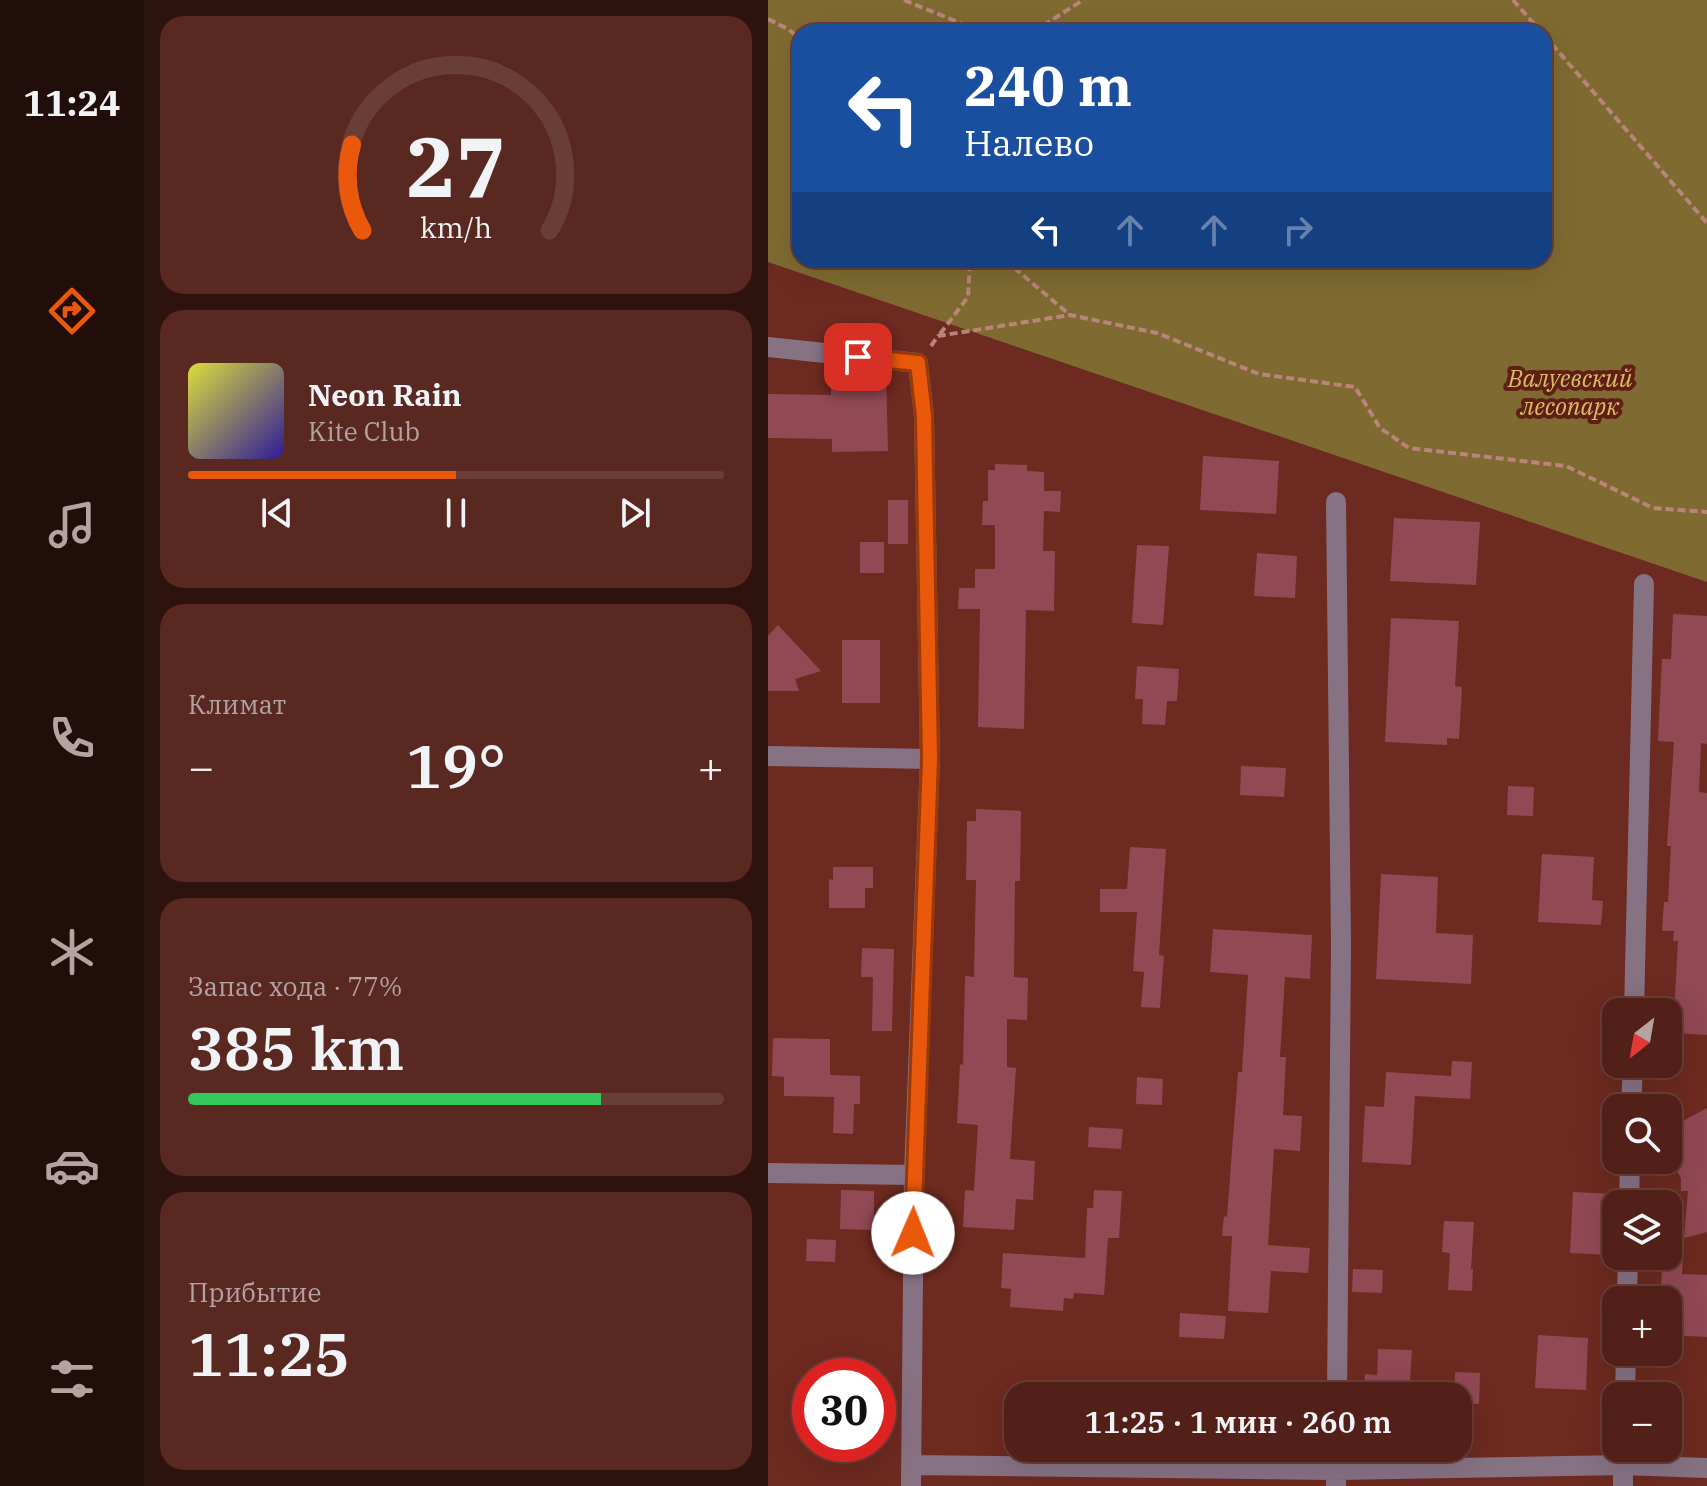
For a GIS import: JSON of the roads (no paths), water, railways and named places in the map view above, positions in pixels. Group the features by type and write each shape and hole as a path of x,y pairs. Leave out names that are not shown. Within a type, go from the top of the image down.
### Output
{"street":[{"path":"768,347 918,363 924,416 930,759 914,1175 911,1486"},
{"path":"1336,502 1341,945 1337,1382"},
{"path":"1634,998 1644,584"},
{"path":"768,756 930,759"},
{"path":"768,1173 914,1175"},
{"path":"911,1465 1336,1478 1602,1458"},
{"path":"1623,1462 1623,1486"},
{"path":"1665,1462 1707,1468"}],"park label":[{"name":"Валуевский лесопарк","path":"1570,393"}]}
